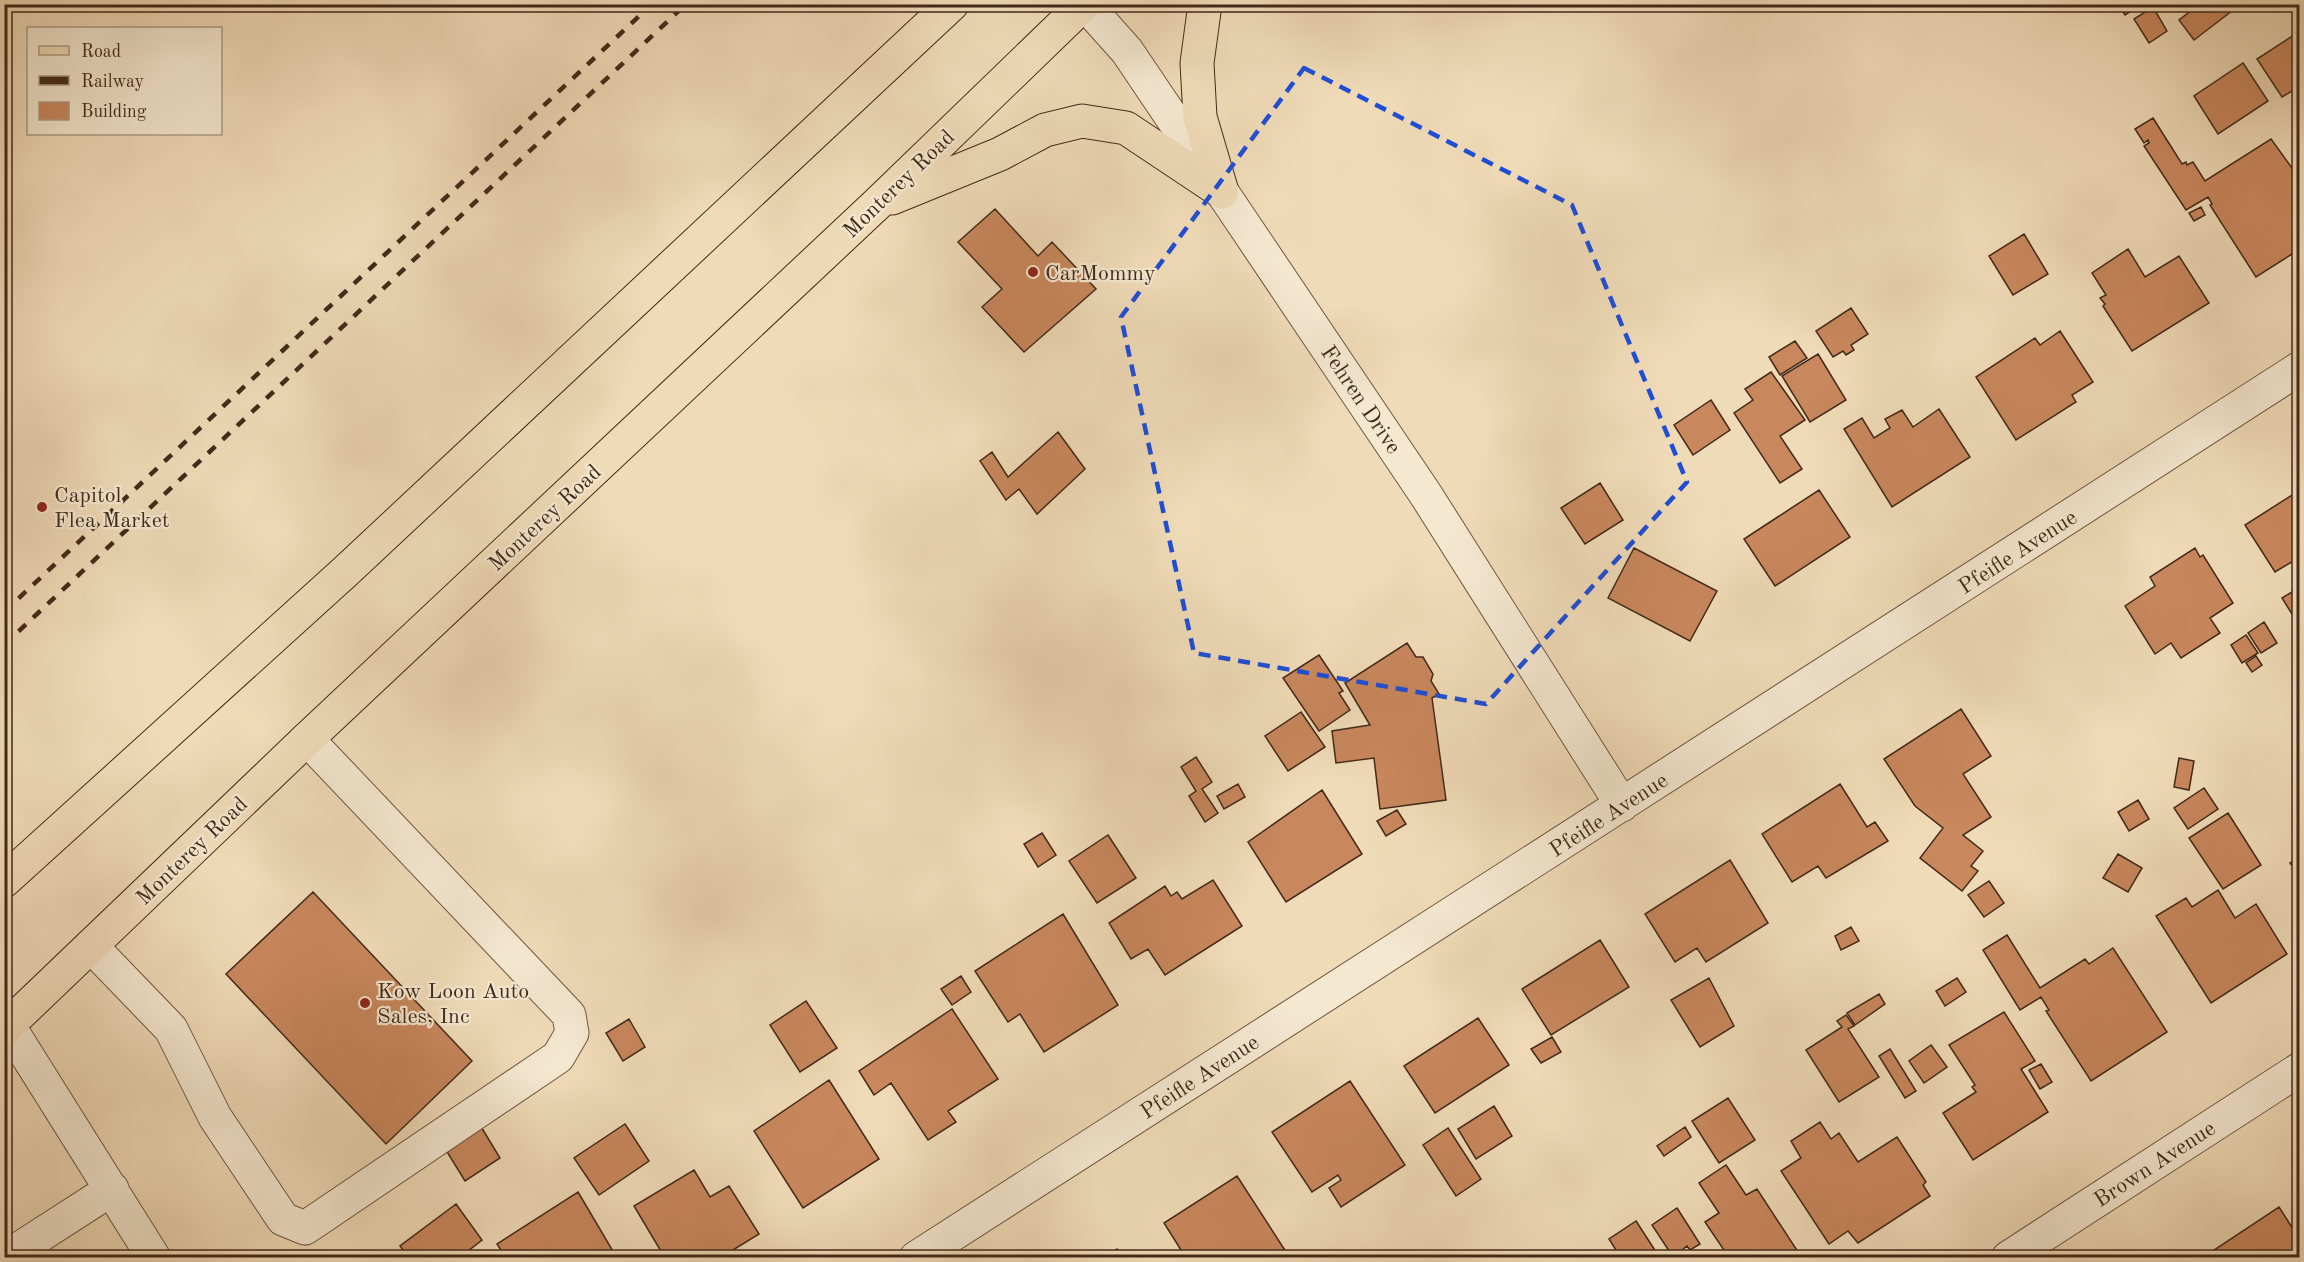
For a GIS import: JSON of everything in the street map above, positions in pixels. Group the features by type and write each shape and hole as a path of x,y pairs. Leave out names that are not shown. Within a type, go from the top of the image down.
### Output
{"main road":[{"path":"4,881 346,571 952,4"},
{"name":"Monterey Road","path":"6,1027 307,739 877,204 1085,4"},
{"path":"1204,4 1197,63 1200,117 1222,192"},
{"path":"877,204 1000,154 1045,130 1082,121 1126,128 1222,192"}],"street":[{"name":"Fehren Drive","path":"1085,4 1127,51 1426,495 1622,805"},
{"name":"Pfeifle Avenue","path":"916,1257 2300,368"},
{"path":"91,946 171,1029 215,1117 283,1219 305,1228 558,1057 572,1033 569,1015 307,739"},
{"path":"6,1027 154,1257"},
{"name":"Brown Avenue","path":"2008,1257 2300,1069"},
{"path":"5,1257 112,1189"}],"highlighted area":[{"path":"1304,68 1572,205 1687,482 1486,704 1194,653 1121,317"}],"building":[{"path":"2118,4 2138,4 2139,6 2125,15"},
{"path":"2200,4 2241,4 2194,40 2179,20"},
{"path":"2153,7 2167,31 2149,43 2134,19"},
{"path":"2300,31 2300,86 2282,97 2257,59"},
{"path":"2243,63 2268,101 2218,134 2194,96"},
{"path":"2153,118 2182,164 2186,162 2187,165 2193,162 2205,181 2271,139 2300,179 2300,249 2256,277 2210,205 2212,204 2208,197 2186,210 2144,146 2149,143 2148,140 2144,143 2135,129"},
{"path":"2201,207 2205,215 2194,221 2189,213"},
{"name":"CarMommy","path":"995,209 1038,256 1052,242 1096,289 1024,352 982,307 1002,289 958,242"},
{"path":"2024,234 2048,274 2013,295 1989,256"},
{"path":"2128,249 2145,277 2179,256 2209,303 2132,351 2103,306 2105,304 2100,298 2106,295 2092,273"},
{"path":"1851,308 1868,334 1851,345 1854,350 1846,355 1843,351 1833,357 1816,331"},
{"path":"2060,331 2093,382 2072,395 2076,402 2016,440 1976,377 2035,338 2040,345"},
{"path":"1795,341 1807,358 1780,375 1769,357"},
{"path":"1818,354 1846,400 1810,422 1782,376"},
{"path":"1771,372 1805,420 1780,436 1802,469 1780,483 1734,413 1753,400 1745,389"},
{"path":"1711,400 1730,430 1693,455 1674,425"},
{"path":"1939,409 1970,457 1892,507 1844,429 1862,418 1874,438 1890,428 1885,419 1902,410 1913,427"},
{"path":"1058,432 1085,469 1037,514 1019,489 1006,500 980,461 992,452 1008,477"},
{"path":"1600,483 1623,520 1585,544 1561,508"},
{"path":"1819,490 1850,537 1775,586 1744,539"},
{"path":"2300,490 2300,557 2275,572 2245,525"},
{"path":"1634,548 1717,591 1690,641 1608,598"},
{"path":"2195,548 2200,557 2203,555 2233,603 2210,618 2220,633 2181,658 2171,643 2155,654 2125,606 2155,586 2150,577"},
{"path":"2300,587 2300,627 2282,598"},
{"path":"2264,622 2277,643 2261,653 2248,633"},
{"path":"2246,635 2258,653 2242,663 2231,645"},
{"path":"1407,643 1416,657 1423,657 1433,674 1431,681 1439,694 1432,698 1446,800 1380,809 1374,758 1336,763 1332,731 1370,725 1345,683"},
{"path":"1319,655 1343,691 1339,693 1350,710 1319,731 1283,678"},
{"path":"2256,656 2262,665 2252,672 2246,663"},
{"path":"1961,709 1991,756 1963,774 1991,817 1963,835 1983,851 1971,866 1978,871 1962,891 1920,858 1943,828 1915,806 1884,759"},
{"path":"1301,712 1325,747 1288,771 1265,736"},
{"path":"1196,757 1212,782 1202,789 1218,813 1205,822 1189,796 1196,791 1181,767"},
{"path":"2179,758 2194,761 2189,790 2174,787"},
{"path":"1238,784 1245,797 1224,809 1217,796"},
{"path":"1840,784 1867,827 1875,822 1888,841 1826,878 1818,866 1792,882 1762,834"},
{"path":"2204,788 2218,809 2188,829 2174,808"},
{"path":"1322,790 1362,854 1286,902 1248,842"},
{"path":"2138,800 2149,819 2129,831 2118,812"},
{"path":"1397,810 1406,824 1386,836 1377,821"},
{"path":"2228,813 2261,865 2223,889 2189,838"},
{"path":"1042,833 1056,855 1038,867 1024,844"},
{"path":"1108,835 1136,878 1097,903 1069,861"},
{"path":"2118,854 2142,868 2128,892 2103,878"},
{"path":"2300,857 2300,877 2290,863"},
{"path":"1730,860 1768,923 1706,962 1697,948 1675,962 1645,914"},
{"path":"1213,880 1242,926 1165,975 1148,949 1131,959 1109,923 1165,886 1171,896 1177,892 1182,899"},
{"path":"1989,881 2004,903 1984,917 1968,895"},
{"path":"2218,890 2235,918 2256,904 2287,954 2211,1003 2156,916 2186,898 2192,907"},
{"path":"313,892 472,1061 386,1144 226,974"},
{"path":"1063,914 1118,1005 1044,1052 1020,1014 1008,1022 975,971"},
{"path":"1851,927 1859,941 1841,950 1835,936"},
{"path":"2007,935 2040,988 2085,959 2089,964 2113,948 2167,1032 2091,1081 2046,1011 2049,1010 2041,997 2020,1010 1983,950"},
{"path":"1600,940 1629,987 1551,1035 1522,989"},
{"path":"961,976 971,992 952,1005 941,989"},
{"path":"1709,978 1734,1026 1700,1047 1671,1000"},
{"path":"1957,978 1966,992 1945,1006 1936,991"},
{"path":"1879,994 1885,1004 1855,1025 1847,1013"},
{"path":"806,1001 837,1048 800,1072 770,1025"},
{"path":"952,1009 998,1079 948,1111 956,1122 928,1140 891,1083 874,1095 859,1071"},
{"path":"2004,1012 2035,1061 2021,1069 2048,1112 1973,1160 1943,1113 1976,1092 1972,1087 1975,1085 1949,1045"},
{"path":"1846,1015 1854,1026 1848,1029 1879,1077 1839,1102 1806,1050 1842,1027 1837,1021"},
{"path":"1478,1018 1509,1065 1435,1113 1404,1066"},
{"path":"629,1019 645,1047 623,1061 606,1033"},
{"path":"1552,1037 1561,1052 1541,1063 1531,1049"},
{"path":"1931,1045 1947,1067 1924,1083 1909,1061"},
{"path":"1890,1049 1916,1091 1905,1098 1879,1056"},
{"path":"2041,1064 2052,1082 2040,1089 2029,1070"},
{"path":"829,1080 879,1159 803,1208 754,1131"},
{"path":"1350,1081 1405,1165 1341,1207 1329,1188 1341,1180 1338,1175 1312,1192 1272,1132"},
{"path":"1728,1098 1755,1140 1719,1163 1692,1121"},
{"path":"1494,1106 1512,1136 1476,1159 1458,1129"},
{"path":"1820,1122 1831,1139 1839,1133 1858,1162 1897,1137 1926,1182 1923,1185 1930,1196 1858,1243 1848,1231 1829,1244 1781,1171 1801,1158 1791,1141"},
{"path":"625,1124 649,1161 599,1195 574,1158"},
{"path":"480,1125 500,1158 465,1181 444,1147"},
{"path":"1685,1127 1691,1137 1664,1156 1657,1146"},
{"path":"1448,1128 1481,1179 1456,1196 1423,1145"},
{"path":"1726,1165 1746,1195 1757,1189 1802,1258 1713,1258 1724,1250 1705,1222 1719,1213 1699,1183"},
{"path":"694,1170 710,1197 729,1186 759,1234 720,1258 665,1258 634,1206"},
{"path":"1237,1176 1288,1255 1285,1258 1186,1258 1164,1223"},
{"path":"578,1192 617,1258 506,1258 497,1244"},
{"path":"456,1204 482,1240 459,1258 409,1258 400,1246"},
{"path":"2279,1207 2300,1240 2300,1258 2202,1258"},
{"path":"1677,1208 1700,1244 1690,1250 1687,1246 1673,1257 1652,1225"},
{"path":"1636,1221 1660,1258 1621,1258 1609,1239"},
{"path":"1117,1249 1123,1258 1104,1258"}],"railway":[{"path":"4,612 652,4"},
{"path":"4,645 686,4"}],"place":[{"name":"CarMommy","path":"1033,272"},
{"name":"Capitol Flea Market","path":"42,507"},
{"name":"Kow Loon Auto Sales, Inc","path":"365,1003"}]}
